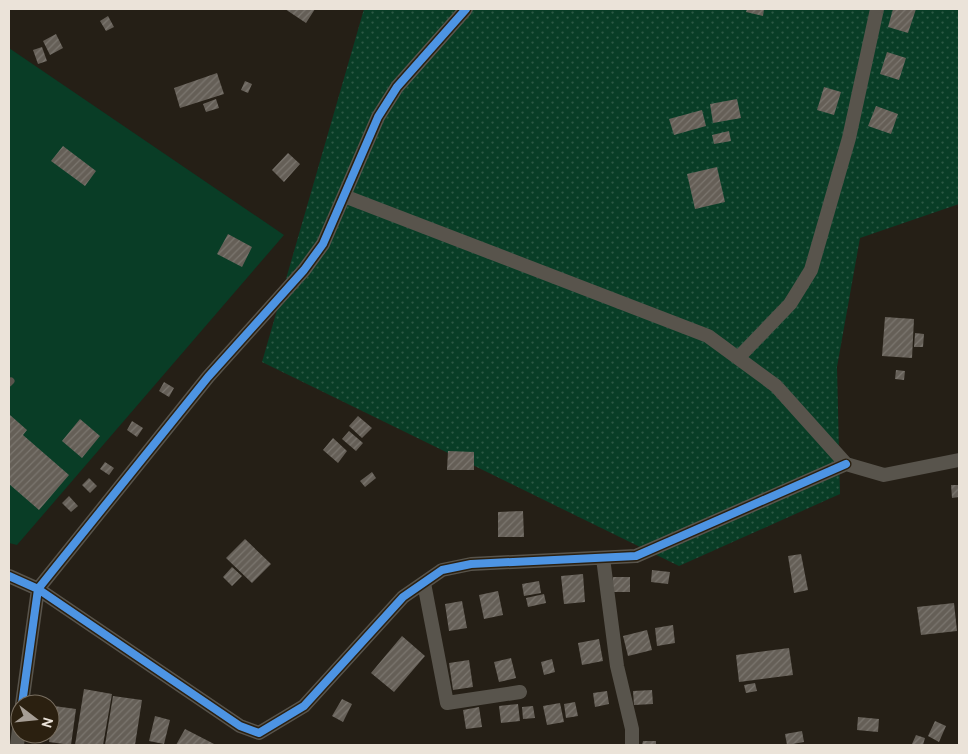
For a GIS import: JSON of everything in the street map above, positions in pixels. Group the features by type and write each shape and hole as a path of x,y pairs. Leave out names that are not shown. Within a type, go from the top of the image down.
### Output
{"street":[{"path":"23,694 38,589 208,377 304,270 323,244 378,117 397,87 466,9"},
{"path":"738,358 790,304 811,270 849,138 877,9"},
{"path":"344,196 708,336 776,386 846,464 884,475 959,460"},
{"path":"9,576 38,589 240,726 259,733 304,706 403,597 442,570 471,564 636,556 846,464"},
{"path":"603,558 617,666 632,729 632,745"},
{"path":"424,583 447,703 520,692"}],"green space":[{"path":"364,9 959,9 959,204 860,238 837,367 840,494 679,566 262,362"},
{"path":"9,48 284,235 17,545 9,543"}],"building":[{"path":"285,9 315,9 306,23"},
{"path":"747,9 764,9 763,16 746,12"},
{"path":"893,9 916,9 908,33 888,27"},
{"path":"108,16 114,27 106,31 100,21"},
{"path":"56,34 63,48 50,55 43,41"},
{"path":"42,47 47,61 38,64 33,50"},
{"path":"887,52 906,58 899,80 880,74"},
{"path":"217,73 224,94 180,108 174,88"},
{"path":"245,81 252,84 248,93 241,90"},
{"path":"824,87 841,92 834,115 817,110"},
{"path":"216,99 219,108 206,112 203,104"},
{"path":"737,99 741,118 713,123 710,104"},
{"path":"876,106 898,114 891,134 868,126"},
{"path":"702,110 706,126 674,135 669,119"},
{"path":"729,131 731,141 714,144 712,135"},
{"path":"63,146 96,171 85,186 51,161"},
{"path":"288,153 300,164 284,182 272,170"},
{"path":"717,167 725,202 695,209 687,174"},
{"path":"228,234 252,247 242,267 217,254"},
{"path":"885,317 914,319 912,358 882,356"},
{"path":"915,333 924,334 923,347 914,347"},
{"path":"896,370 905,371 904,380 895,379"},
{"path":"164,382 174,388 169,397 159,391"},
{"path":"10,415 27,430 23,435 69,475 39,510 9,484"},
{"path":"358,416 372,428 362,438 349,426"},
{"path":"80,419 100,436 82,458 62,441"},
{"path":"132,421 143,428 137,437 127,430"},
{"path":"349,431 363,443 356,451 342,439"},
{"path":"333,438 347,451 338,463 323,450"},
{"path":"448,451 474,452 474,470 447,470"},
{"path":"105,462 114,468 109,475 100,469"},
{"path":"372,472 376,478 365,487 360,481"},
{"path":"89,478 97,486 90,493 82,485"},
{"path":"951,485 959,485 959,497 952,498"},
{"path":"69,496 78,506 71,512 62,503"},
{"path":"523,511 524,537 498,537 498,512"},
{"path":"245,539 271,564 252,583 226,558"},
{"path":"801,554 808,590 794,593 788,556"},
{"path":"232,567 242,576 232,586 223,577"},
{"path":"652,570 670,572 668,584 651,582"},
{"path":"583,574 585,602 564,604 561,576"},
{"path":"613,577 630,577 630,592 613,592"},
{"path":"539,581 541,593 524,596 522,584"},
{"path":"498,591 503,615 484,619 479,595"},
{"path":"544,594 546,603 528,607 526,598"},
{"path":"462,601 467,628 449,631 445,604"},
{"path":"954,603 957,631 921,635 917,607"},
{"path":"673,625 675,643 657,646 655,628"},
{"path":"647,630 652,650 628,656 623,636"},
{"path":"402,636 425,656 394,692 371,673"},
{"path":"599,639 603,661 582,665 578,643"},
{"path":"789,648 793,675 739,682 736,655"},
{"path":"511,658 516,678 499,682 494,662"},
{"path":"552,659 555,672 544,675 541,662"},
{"path":"469,660 473,687 453,690 449,663"},
{"path":"755,683 757,691 746,693 744,685"},
{"path":"84,689 112,694 103,745 75,745"},
{"path":"652,690 653,704 634,705 633,691"},
{"path":"607,691 609,704 595,707 593,693"},
{"path":"113,696 142,700 135,745 105,745"},
{"path":"342,699 352,704 343,722 332,716"},
{"path":"575,702 578,716 566,718 564,704"},
{"path":"560,703 564,722 547,725 543,706"},
{"path":"518,704 520,721 501,723 499,706"},
{"path":"533,706 535,718 523,719 522,707"},
{"path":"60,707 76,709 71,745 60,744"},
{"path":"479,707 482,727 466,729 463,710"},
{"path":"155,716 170,720 164,744 149,741"},
{"path":"858,717 879,719 878,732 857,730"},
{"path":"935,721 946,726 939,742 928,736"},
{"path":"185,729 216,745 176,745"},
{"path":"802,731 804,742 787,745 785,734"},
{"path":"916,735 925,738 923,745 912,744"},
{"path":"643,741 656,741 656,745 642,745"}],"cycle path":[{"path":"23,694 38,589 208,377 304,270 323,244 378,117 397,87 466,9"},
{"path":"9,576 38,589 240,726 259,733 304,706 403,597 442,570 471,564 636,556 846,464"}]}
